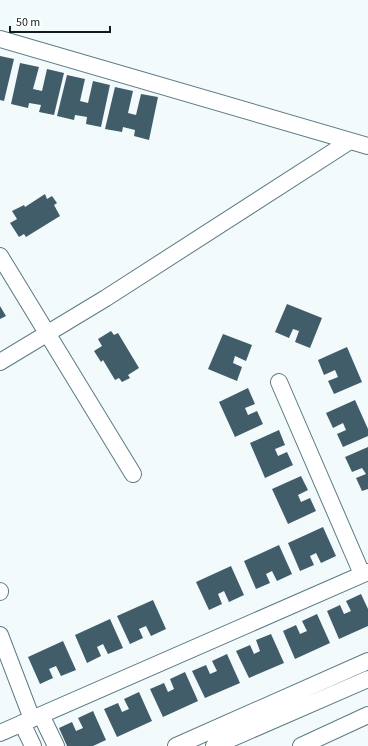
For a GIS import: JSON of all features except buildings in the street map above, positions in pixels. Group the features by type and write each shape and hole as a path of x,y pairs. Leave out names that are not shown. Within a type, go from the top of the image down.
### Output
{"street":[{"path":"0,39 368,146"},
{"path":"0,362 106,298 350,141"},
{"path":"0,256 133,474"},
{"path":"0,733 365,573 279,382"},
{"path":"0,635 32,719 33,746"},
{"path":"176,746 368,661"},
{"path":"214,746 368,679"},
{"path":"301,746 368,716"},
{"path":"32,719 56,746"}]}
